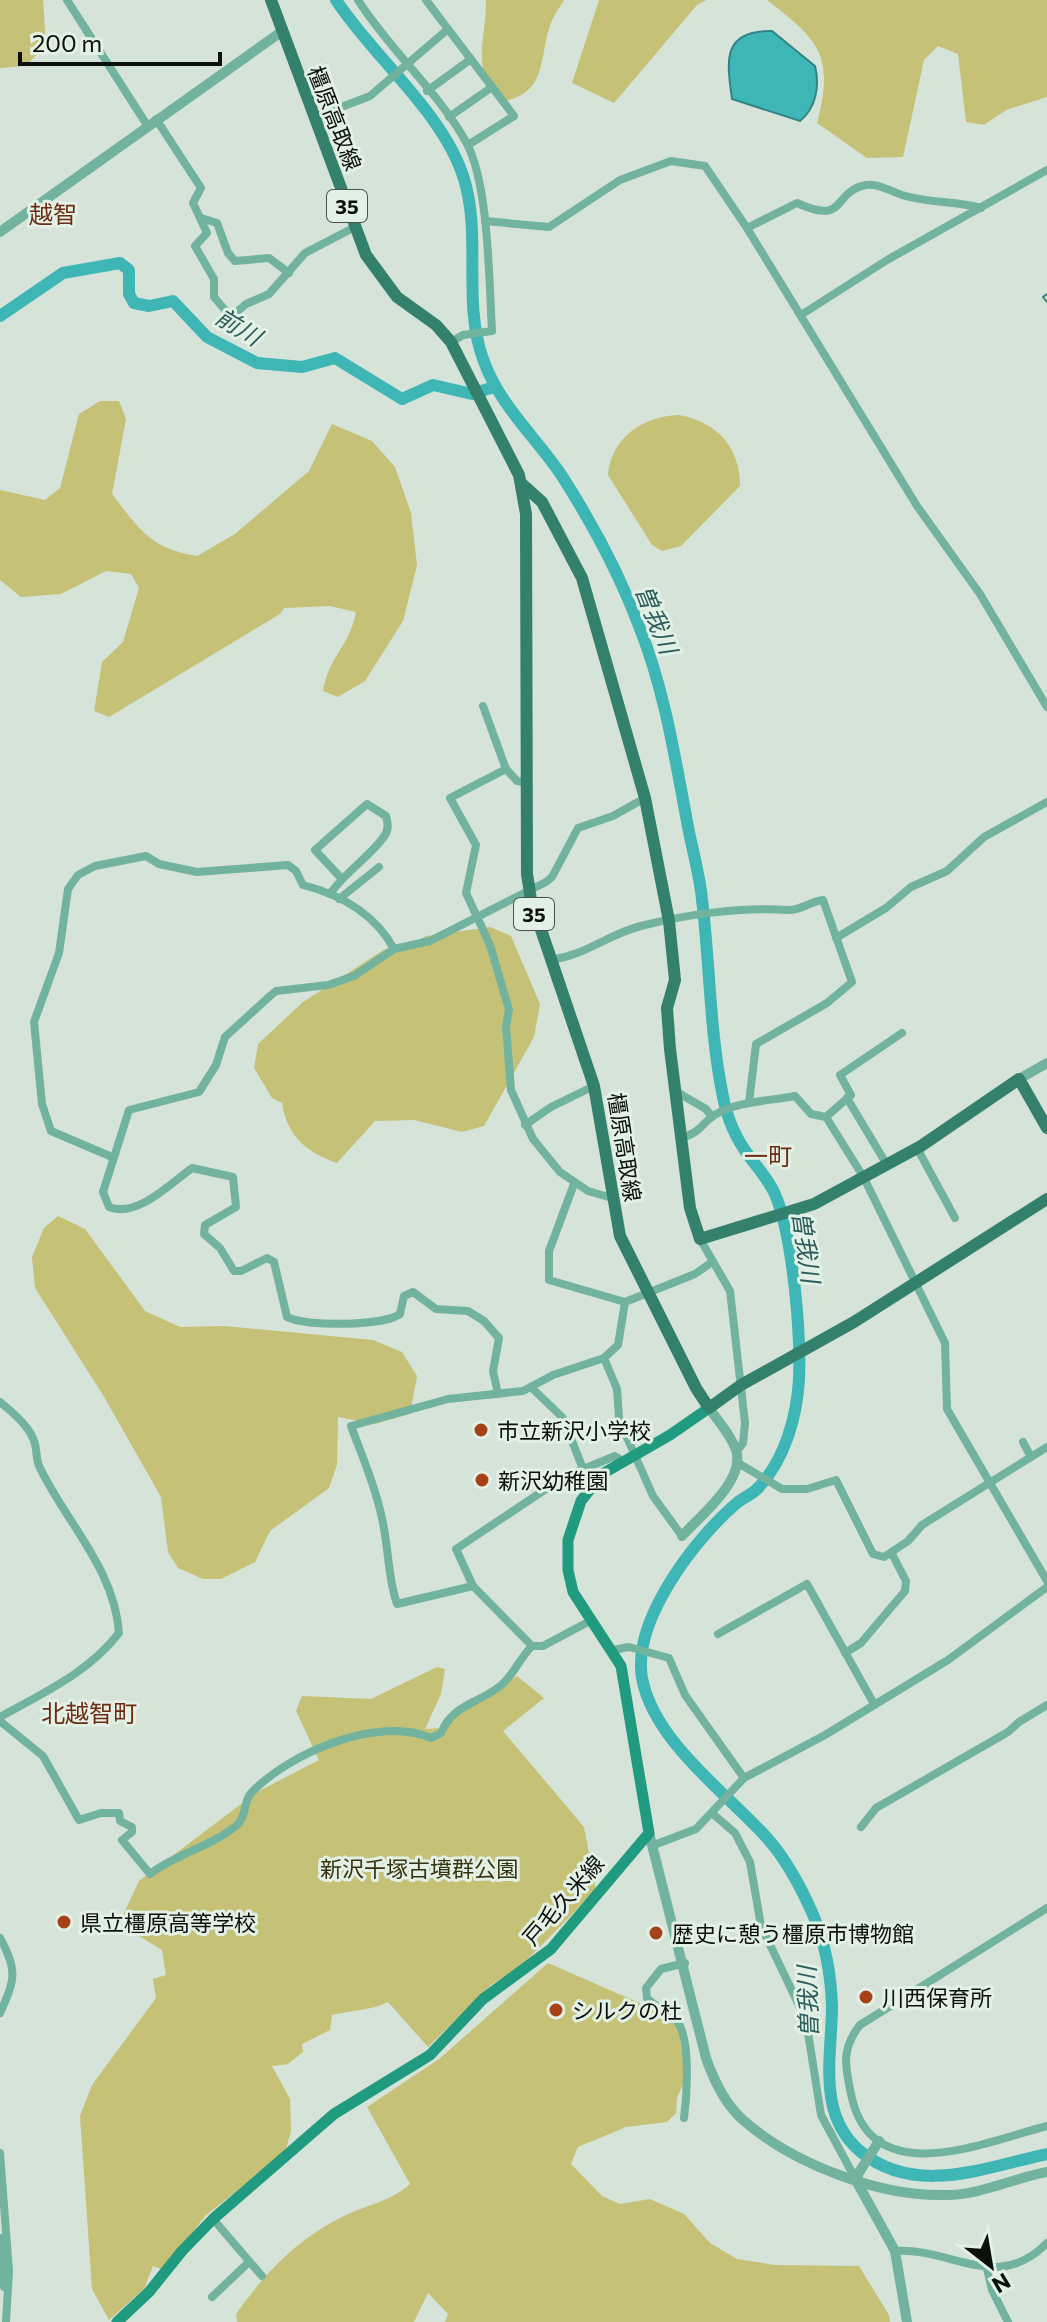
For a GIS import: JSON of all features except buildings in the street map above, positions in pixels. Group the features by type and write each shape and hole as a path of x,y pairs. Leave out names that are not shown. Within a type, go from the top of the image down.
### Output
{"main road":[{"name":"橿原高取線","path":"271,0 355,227 380,278 451,342 522,484 526,514 529,889 594,1086 612,1198 625,1248 690,1379 709,1408"},
{"name":"橿原高取線","path":"522,484 542,502 582,578 645,798 669,921 675,980 667,1008 675,1091 690,1208 700,1239"},
{"path":"700,1239 790,1213 864,1178 917,1148 1019,1079 1047,1128"},
{"path":"652,1839 621,1666 613,1650 590,1621 570,1582 568,1540 572,1520 588,1489 621,1460 670,1435 741,1385 815,1345 1047,1199"},
{"name":"戸毛久米線","path":"117,2322 149,2292 213,2219 334,2114 430,2055 483,1999 551,1949 652,1839"}],"street":[{"path":"67,0 151,122 201,188 193,203 207,233 195,246 214,279 214,297 231,317 269,294 305,253 355,227"},
{"path":"358,0 404,66 449,117 468,145 485,221 490,331 463,335 451,342"},
{"path":"426,0 514,116 468,145"},
{"path":"313,118 370,96 448,29"},
{"path":"0,232 281,32"},
{"path":"427,91 471,59"},
{"path":"449,117 492,87"},
{"path":"485,221 549,227 620,180 678,161 705,166 801,315 863,421 980,594 1047,707"},
{"path":"801,315 887,260 1047,170"},
{"path":"747,228 797,203 819,213 826,212 858,187 871,184 920,200 982,208"},
{"path":"201,218 217,223 228,253 235,261 269,258 289,273"},
{"path":"483,706 506,769 517,781 528,783"},
{"path":"506,769 450,798 475,839 476,850 466,893 509,1010 508,1075 525,1125 560,1172 574,1184 605,1198 612,1198"},
{"path":"498,1394 493,1371 499,1338 477,1316 458,1309 436,1309 413,1292 404,1296 400,1314 388,1321 297,1322 283,1310 274,1262 267,1258 241,1271 234,1271 220,1248 204,1234 205,1225 236,1207 233,1177 192,1168 137,1206 115,1209 109,1207 103,1192 129,1110 199,1092 216,1065 225,1037 276,991 342,981 394,949 416,947 552,877 578,828 613,816 645,798"},
{"path":"836,938 886,908 911,887 947,871 984,837 1047,802"},
{"path":"334,896 341,878 384,836 389,825 386,816 367,804 315,850 341,878"},
{"path":"112,1157 51,1131 42,1104 34,1022 56,966 68,889 75,879 95,866 146,856 159,864 197,872 288,865 296,871 303,885 334,896 371,918 382,928 394,949"},
{"path":"334,896 379,867"},
{"path":"550,960 584,953 642,925 774,906 789,910 823,900 852,982 827,1003 756,1044 745,1104"},
{"path":"826,1117 851,1095 840,1075 902,1033"},
{"path":"1019,1079 1047,1063"},
{"path":"525,1125 551,1107 594,1086"},
{"path":"675,1091 713,1116"},
{"path":"682,1137 689,1136 713,1116 745,1104 795,1096 811,1114 826,1117 864,1178 917,1282 946,1349 944,1398 947,1409 1047,1584 948,1660 815,1741 740,1781 714,1812 684,1836 652,1839 715,2085 743,2120 789,2150 858,2179 945,2195 1047,2172"},
{"path":"847,1098 887,1165"},
{"path":"917,1148 955,1218"},
{"path":"574,1184 549,1251 549,1280 625,1302 695,1274 712,1262"},
{"path":"700,1239 730,1291 745,1423 743,1443 737,1451"},
{"path":"473,1586 397,1604 390,1585 378,1502 351,1426 428,1403 532,1388 553,1375 604,1358 618,1345 625,1302"},
{"path":"604,1358 617,1389 619,1418 653,1496 682,1536 733,1478 738,1463 737,1451 709,1408"},
{"path":"532,1388 563,1418 583,1469"},
{"path":"0,1402 24,1424 35,1441 38,1465 77,1524 111,1594 119,1633 93,1661 70,1678 0,1719 43,1756 79,1820 101,1813 119,1813 120,1821 132,1827 132,1832 122,1840 150,1874 216,1840 240,1823 248,1795 312,1749 372,1732 405,1729 431,1738 441,1733 447,1719 457,1709 501,1685 532,1646"},
{"path":"1023,1442 1031,1457"},
{"path":"738,1463 779,1487 807,1489 836,1480 873,1554 884,1557 892,1554 922,1525 1047,1447"},
{"path":"590,1621 543,1646 532,1646 473,1586 456,1549 564,1477 615,1456 621,1460"},
{"path":"845,1653 861,1643 905,1591 906,1581 892,1554"},
{"path":"718,1634 807,1584 874,1704"},
{"path":"613,1650 629,1647 669,1658 685,1695 740,1781"},
{"path":"861,1827 876,1808 1008,1732 1047,1705"},
{"path":"714,1812 735,1833 750,1862 761,1926 806,2020 821,2115 895,2251 907,2322"},
{"path":"1047,1908 860,2025 852,2035 844,2063 853,2108 863,2127 877,2142 901,2151 932,2155 1047,2126"},
{"path":"0,1938 12,1959 14,1982 0,2013"},
{"path":"684,2118 688,2085 681,2028 670,2014 647,1998 646,1988 661,1969 685,1963"},
{"path":"858,2179 877,2142"},
{"path":"0,2153 9,2271 5,2300"},
{"path":"213,2219 262,2276"},
{"path":"0,2238 6,2322"},
{"path":"895,2251 916,2249 987,2269 1030,2260 1047,2243"},
{"path":"212,2297 249,2262"},
{"path":"987,2269 992,2290 1008,2322"}],"green space":[{"path":"0,0 43,0 46,46 25,66 0,68"},
{"path":"486,0 564,0 551,23 534,83 516,98 500,102 482,65"},
{"path":"599,0 706,0 697,5 614,103 572,83"},
{"path":"767,0 1047,0 1047,97 1006,110 984,125 966,122 958,54 938,46 924,60 903,157 867,158 817,123 824,81 818,51 799,27"},
{"path":"100,401 119,401 126,419 112,494 147,536 168,548 197,556 235,534 309,471 332,424 372,441 395,467 411,513 417,565 403,621 365,681 338,697 323,691 356,612 330,606 284,608 280,614 109,717 94,711 102,662 123,642 139,588 131,574 106,571 61,594 21,597 0,580 0,490 45,500 60,488 79,414"},
{"path":"679,415 705,424 724,438 736,459 740,486 681,546 662,551 652,545 608,475 615,450 632,431 654,419"},
{"path":"490,927 511,936 540,1004 534,1037 484,1126 462,1132 414,1120 375,1121 337,1163 307,1148 288,1125 282,1103 272,1098 254,1068 258,1044 303,1002 385,949 407,947 426,936"},
{"path":"58,1216 85,1229 145,1311 180,1327 224,1326 373,1340 402,1352 417,1376 410,1414 375,1424 338,1417 337,1465 329,1488 270,1531 255,1562 221,1579 203,1579 178,1568 168,1552 161,1497 103,1395 35,1288 32,1257 44,1228"},
{"name":"新沢千塚古墳群公園","path":"437,1667 445,1669 441,1694 425,1729 441,1728 455,1714 517,1676 544,1698 503,1731 584,1827 596,1890 519,1968 491,1985 428,2047 388,2002 332,2015 330,2030 302,2044 303,2052 288,2064 272,2066 290,2099 291,2131 285,2153 205,2216 164,2270 153,2266 144,2289 109,2320 92,2289 80,2116 92,2085 156,1998 153,1979 166,1975 162,1950 139,1936 123,1915 139,1881 257,1792 319,1760 296,1711 302,1696 371,1699"},
{"path":"548,1963 676,2019 688,2073 677,2098 676,2113 667,2122 626,2127 578,2147 571,2164 602,2196 620,2204 650,2199 684,2214 710,2243 737,2259 775,2265 859,2266 889,2315 890,2322 445,2322 448,2314 428,2293 414,2322 237,2322 236,2314 247,2299 297,2246 327,2225 387,2199 410,2184 367,2107 439,2059"}],"water":[{"path":"772,31 815,66 815,96 810,110 800,121 732,99 729,61 736,42 755,32"}],"waterway":[{"name":"曽我川","path":"336,0 425,109 454,155 469,201 474,315 483,359 498,391 552,461 594,530 623,587 648,650 668,725 700,883 715,1046 725,1105 740,1142 768,1182 783,1217 797,1313 798,1393 792,1422 783,1450 768,1476 704,1536 670,1581 657,1606 642,1655 642,1678 649,1701 676,1745 775,1848 794,1876 809,1907 827,1960 832,2006 829,2064 832,2102 837,2120 847,2137 861,2152 883,2166 928,2176 976,2171 1047,2154"},
{"name":"前川","path":"0,316 63,273 120,263 129,270 129,294 134,303 149,306 173,301 207,337 257,363 302,367 335,358 402,399 433,385 472,394 494,387"},
{"path":"1047,294 1043,297 1047,302"}],"place":[{"name":"市立新沢小学校","path":"481,1430"},
{"name":"新沢幼稚園","path":"482,1480"},
{"name":"県立橿原高等学校","path":"64,1922"},
{"name":"歴史に憩う橿原市博物館","path":"656,1933"},
{"name":"川西保育所","path":"866,1997"},
{"name":"シルクの杜","path":"556,2010"}],"district":[{"name":"越智","path":"53,213"},
{"name":"一町","path":"768,1155"},
{"name":"北越智町","path":"89,1712"}]}
